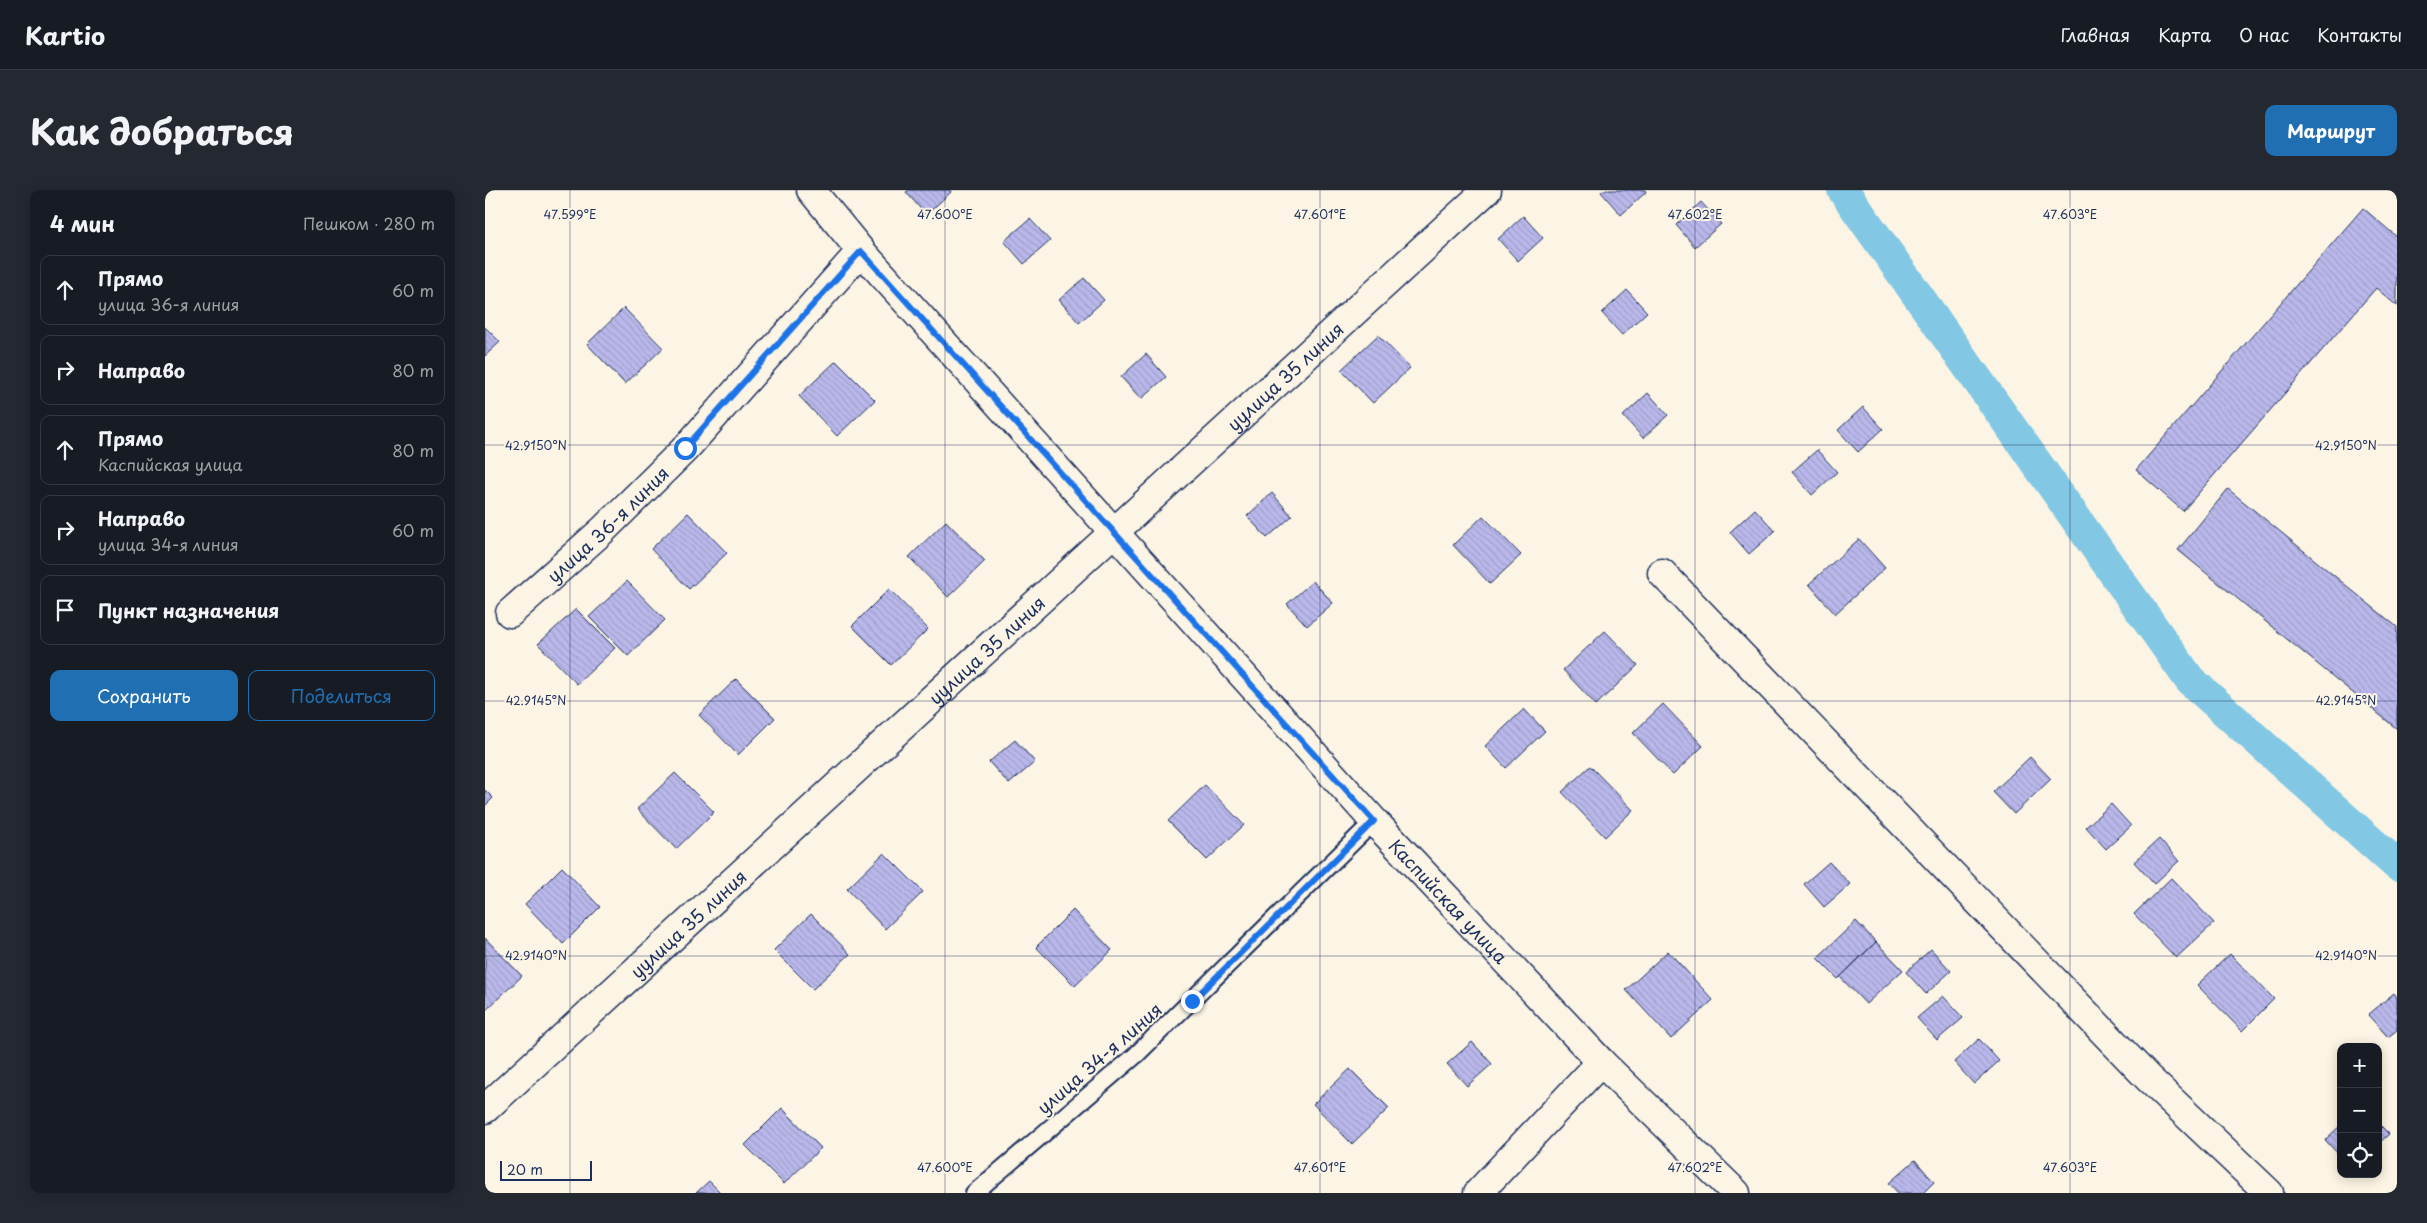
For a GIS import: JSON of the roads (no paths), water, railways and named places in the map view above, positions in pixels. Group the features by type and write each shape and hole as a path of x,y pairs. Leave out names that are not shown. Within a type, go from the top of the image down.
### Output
{"street":[{"name":"Каспийская улица","path":"811,190 861,251 1374,821 1601,1062 1735,1193"},
{"name":"уулица 35 линия","path":"485,1109 1487,190"},
{"name":"улица 36-я линия","path":"510,613 603,530 685,448 861,251"},
{"path":"1662,573 2148,1078 2269,1193"},
{"path":"1478,1193 1601,1062"}],"lane":[{"name":"улица 34-я линия","path":"974,1193 1136,1055 1374,821"}],"waterway":[{"path":"1843,190 2190,680 2397,865"}]}
